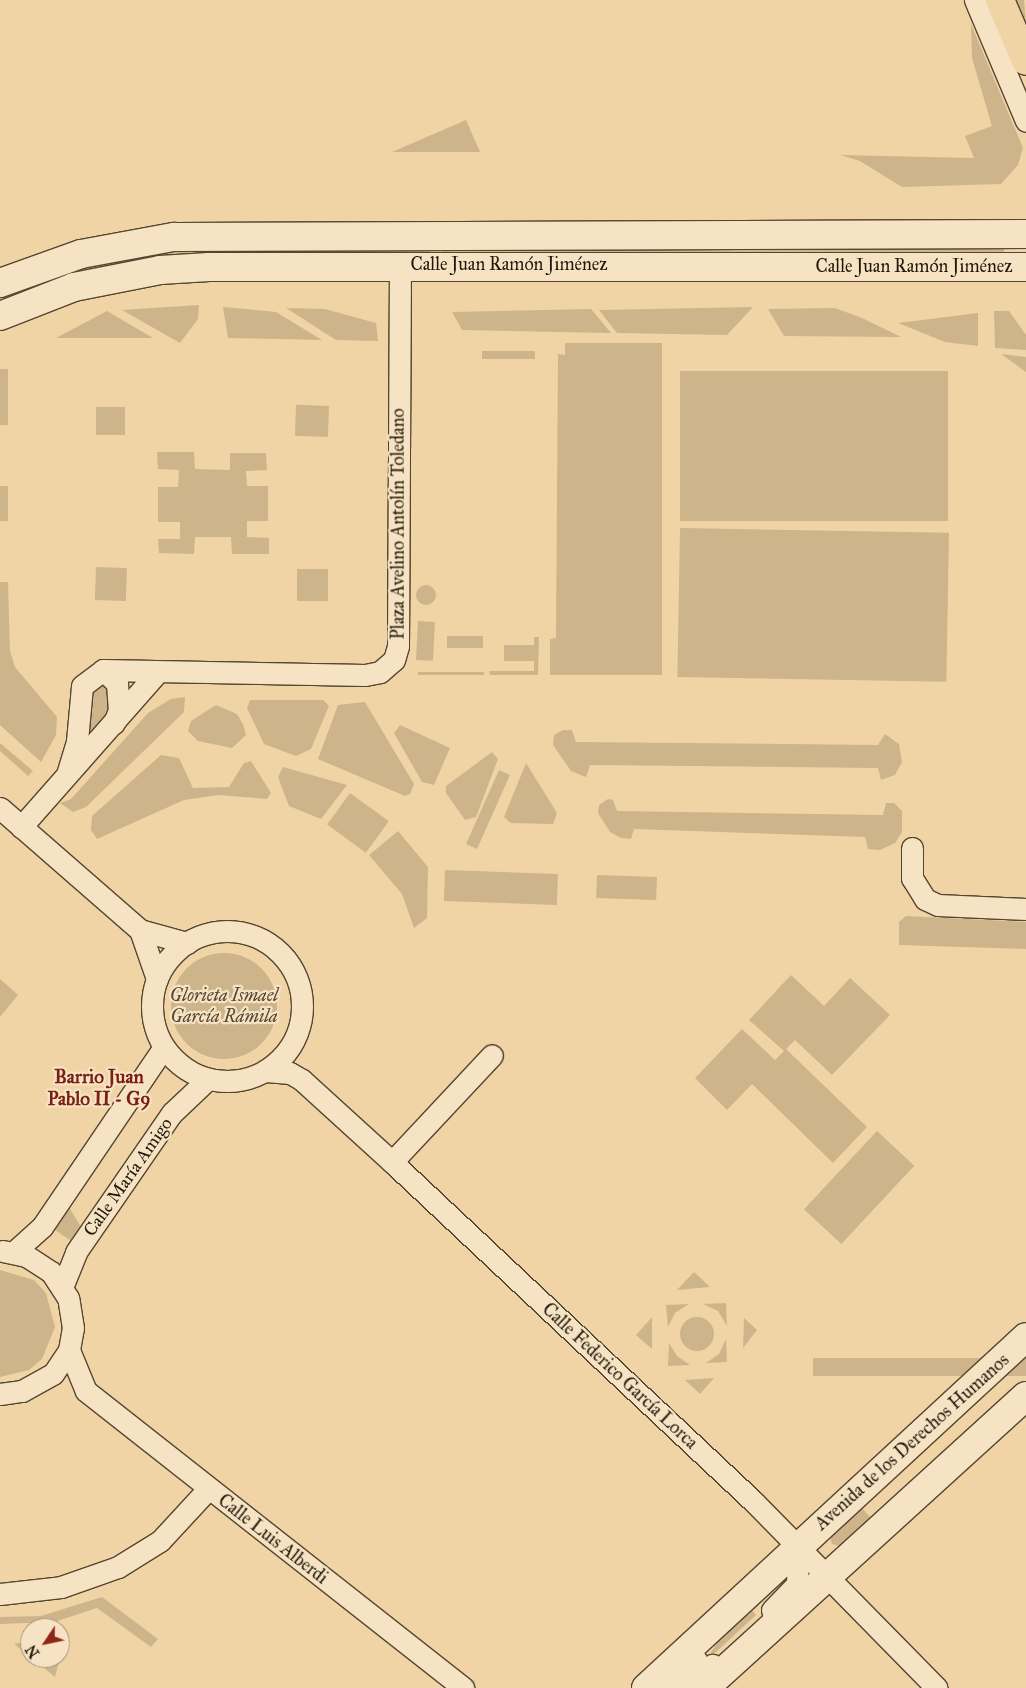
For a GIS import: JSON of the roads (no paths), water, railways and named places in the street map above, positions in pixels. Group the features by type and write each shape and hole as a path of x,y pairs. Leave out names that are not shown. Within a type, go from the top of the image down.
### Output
{"highway":[{"path":"1000,0 1026,61"}],"main road":[{"name":"Calle Juan Ramón Jiménez","path":"0,282 81,254 174,236 1026,234"},
{"name":"Calle Juan Ramón Jiménez","path":"0,316 74,287 160,270 400,264 1026,267"},
{"name":"Avenida de los Derechos Humanos","path":"646,1688 1026,1337"},
{"path":"705,1688 1026,1396"}],"street":[{"path":"975,0 1026,120"},
{"name":"Plaza Avelino Antolín Toledano","path":"103,670 155,675 365,675 380,672 394,660 398,646 400,264"},
{"path":"68,771 77,741 82,686 103,670 117,682 119,710 114,723"},
{"path":"21,827 68,771 114,723 155,675"},
{"path":"0,808 140,930 187,943"},
{"path":"912,848 912,878 925,900 938,905 1026,909"},
{"path":"140,930 157,978"},
{"path":"295,1038 266,1071 242,1080 208,1079 189,1072 164,1047 152,1013 157,978 167,961 187,943 211,933 237,931 258,938 278,952 299,988 301,1014 295,1038 302,1080"},
{"path":"7,1252 42,1227 164,1047"},
{"path":"392,1162 492,1055"},
{"name":"Calle Federico García Lorca","path":"266,1071 290,1073 302,1080 392,1162 798,1546"},
{"name":"Calle María Amigo","path":"63,1285 76,1252 167,1121 208,1079"},
{"path":"7,1252 40,1263 63,1285 72,1314 69,1350 60,1368 39,1384"},
{"name":"Calle Luis Alberdi","path":"69,1350 84,1388 208,1489 463,1688"},
{"path":"0,1394 39,1384 84,1388"},
{"path":"0,1594 62,1587 118,1568 160,1541 208,1489"},
{"path":"798,1546 937,1688"},
{"path":"689,1688 790,1593 800,1572 798,1546"},
{"path":"668,1688 688,1669 713,1626"}],"district":[{"name":"Barrio Juan Pablo II - G9","path":"99,1088"}],"park label":[{"name":"Glorieta Ismael García Rámila","path":"224,1006"}]}
